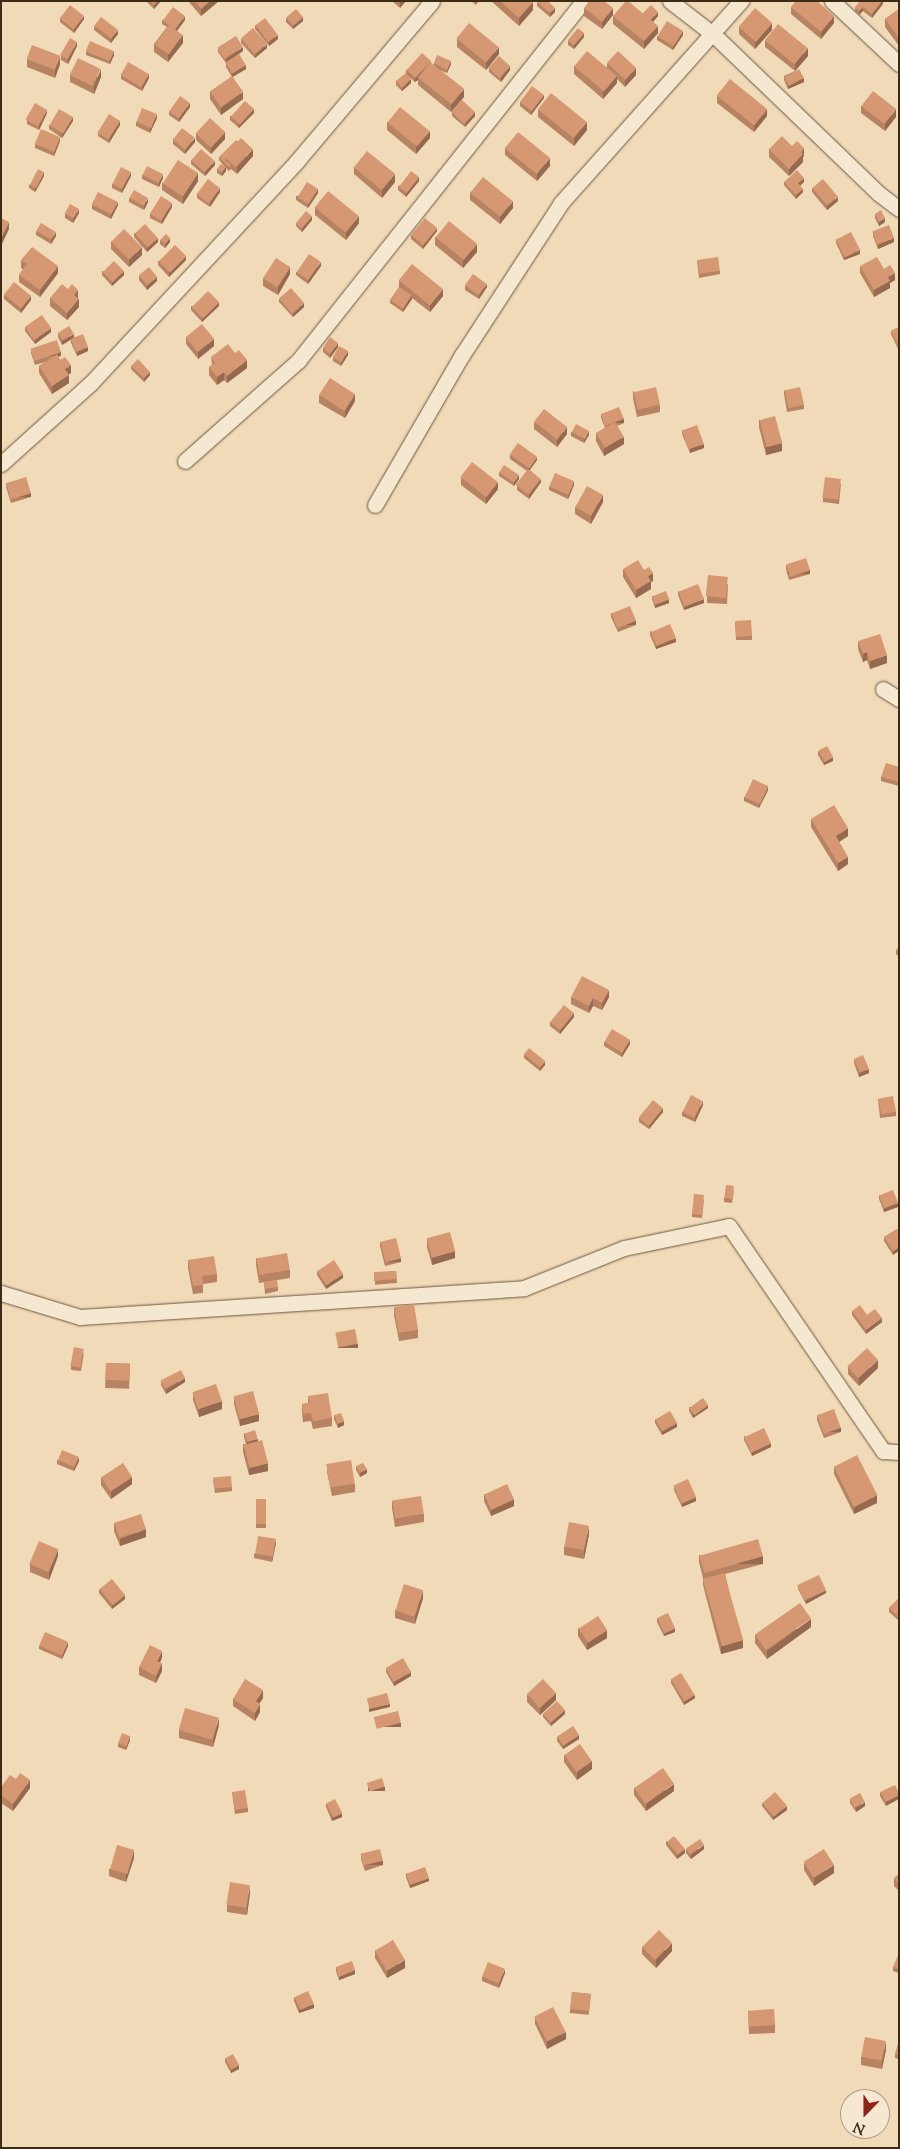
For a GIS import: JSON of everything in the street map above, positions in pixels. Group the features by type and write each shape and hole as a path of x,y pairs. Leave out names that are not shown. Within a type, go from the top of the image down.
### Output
{"street":[{"path":"1,464 90,384 291,169 432,1"},
{"path":"185,461 304,354 583,1"},
{"path":"670,1 714,35 878,193 899,209"},
{"path":"375,505 462,355 561,203 714,35 741,1"},
{"path":"832,1 899,64"},
{"path":"883,689 899,699"},
{"path":"1,1293 80,1317 524,1288 624,1248 729,1226 883,1451 899,1452"}],"building":[{"path":"150,1 158,1 154,5"},
{"path":"195,1 210,1 201,9"},
{"path":"500,1 531,1 533,2 519,18"},
{"path":"538,1 548,1 555,8 550,13"},
{"path":"589,1 604,1 613,8 602,22 584,8"},
{"path":"626,1 658,26 644,41 613,16"},
{"path":"796,1 817,1 834,16 821,32 791,7"},
{"path":"860,1 882,1 872,14 863,7 859,11 855,7"},
{"path":"70,5 84,16 74,29 60,18"},
{"path":"651,5 658,12 650,21 643,13"},
{"path":"173,7 185,16 175,30 163,21"},
{"path":"755,8 772,23 756,42 739,27"},
{"path":"296,9 303,17 293,26 286,18"},
{"path":"899,9 899,38 885,19"},
{"path":"101,17 118,30 111,38 94,26"},
{"path":"265,18 278,35 268,42 255,25"},
{"path":"667,21 683,31 674,46 657,36"},
{"path":"469,23 499,47 486,62 456,39"},
{"path":"778,24 808,48 794,64 765,40"},
{"path":"169,25 183,35 169,54 155,44"},
{"path":"253,28 267,44 255,54 241,38"},
{"path":"578,28 584,33 574,45 568,40"},
{"path":"236,36 243,47 224,59 217,48"},
{"path":"70,38 77,42 67,59 60,55"},
{"path":"90,41 114,51 110,61 86,51"},
{"path":"32,45 60,56 55,70 27,59"},
{"path":"587,51 617,76 604,91 574,66"},
{"path":"618,51 636,68 625,80 607,63"},
{"path":"422,53 431,61 416,78 407,70"},
{"path":"239,54 246,65 232,74 225,62"},
{"path":"437,55 451,61 447,70 434,63"},
{"path":"499,56 510,66 499,78 488,68"},
{"path":"78,58 100,69 92,86 70,75"},
{"path":"128,62 149,74 141,87 121,75"},
{"path":"430,62 464,88 452,104 418,78"},
{"path":"799,69 804,78 789,86 784,77"},
{"path":"406,73 411,79 402,88 396,81"},
{"path":"232,76 243,92 221,107 210,91"},
{"path":"730,79 767,109 754,126 717,95"},
{"path":"532,86 544,95 532,111 520,102"},
{"path":"873,91 896,109 884,124 861,106"},
{"path":"551,93 587,122 574,138 538,109"},
{"path":"180,96 190,103 179,118 169,112"},
{"path":"462,100 475,112 464,124 451,112"},
{"path":"245,101 254,109 240,125 231,117"},
{"path":"35,103 47,110 38,126 26,119"},
{"path":"400,107 430,131 417,146 387,123"},
{"path":"142,108 157,114 151,128 136,122"},
{"path":"59,109 73,117 63,133 50,125"},
{"path":"109,114 120,121 108,140 97,133"},
{"path":"210,118 225,132 211,148 196,133"},
{"path":"182,128 195,138 185,150 173,140"},
{"path":"41,129 60,137 54,152 35,144"},
{"path":"518,132 550,158 537,174 505,148"},
{"path":"782,136 792,146 797,141 804,148 801,152 803,154 789,169 769,149"},
{"path":"241,138 253,149 236,167 224,156"},
{"path":"236,140 238,142 224,156 225,160 231,165 229,167 219,157"},
{"path":"201,149 215,161 205,172 191,160"},
{"path":"367,151 395,174 382,190 354,167"},
{"path":"178,160 198,173 183,197 163,183"},
{"path":"221,164 226,167 222,172 217,169"},
{"path":"147,166 163,174 158,183 142,175"},
{"path":"121,167 131,172 122,189 112,184"},
{"path":"38,169 44,172 36,188 30,185"},
{"path":"797,170 804,178 798,183 803,189 796,195 784,182"},
{"path":"411,171 419,177 407,193 399,187"},
{"path":"483,177 513,201 500,216 470,193"},
{"path":"208,179 220,188 209,203 197,194"},
{"path":"823,179 838,197 827,206 812,188"},
{"path":"307,182 318,189 308,204 297,197"},
{"path":"134,190 148,198 143,206 130,198"},
{"path":"328,191 359,216 346,232 315,207"},
{"path":"98,192 118,202 111,214 92,204"},
{"path":"161,196 172,203 161,221 150,214"},
{"path":"70,204 79,209 73,218 65,214"},
{"path":"881,210 885,218 879,222 875,214"},
{"path":"306,211 312,216 302,228 296,223"},
{"path":"1,218 9,222 1,238"},
{"path":"425,218 437,228 423,245 411,235"},
{"path":"449,221 477,244 464,260 436,237"},
{"path":"41,223 56,232 51,239 36,231"},
{"path":"145,224 158,238 148,247 135,234"},
{"path":"889,225 894,238 877,245 872,231"},
{"path":"124,229 142,247 129,259 111,242"},
{"path":"851,232 860,250 845,258 836,240"},
{"path":"166,234 170,238 165,244 160,240"},
{"path":"175,245 186,256 170,273 159,261"},
{"path":"32,247 58,266 40,290 19,275 27,264 21,260"},
{"path":"309,254 321,262 308,280 297,272"},
{"path":"718,257 720,271 699,274 697,260"},
{"path":"877,257 884,269 890,265 895,273 888,277 890,281 874,290 860,266"},
{"path":"276,258 290,267 277,287 263,278"},
{"path":"114,261 124,271 113,282 103,272"},
{"path":"412,264 443,289 430,305 399,280"},
{"path":"149,267 157,277 147,285 139,275"},
{"path":"473,274 487,284 479,295 465,285"},
{"path":"14,282 31,296 21,308 4,294"},
{"path":"62,284 68,289 72,284 78,290 74,295 79,299 67,313 50,298"},
{"path":"399,287 412,295 403,309 391,301"},
{"path":"291,288 304,303 292,314 279,298"},
{"path":"208,291 219,302 203,319 192,307"},
{"path":"42,315 51,328 34,340 25,327"},
{"path":"202,324 214,339 198,352 186,337"},
{"path":"69,326 74,334 63,341 58,333"},
{"path":"899,327 899,347 891,331"},
{"path":"83,334 88,347 76,352 71,339"},
{"path":"330,337 338,343 330,354 323,348"},
{"path":"57,340 61,352 34,361 30,349"},
{"path":"228,344 235,353 239,350 247,360 227,376 224,372 217,377 209,367 215,363 211,357"},
{"path":"339,346 348,351 341,362 333,357"},
{"path":"57,354 60,360 65,357 71,365 65,369 69,375 52,386 39,366"},
{"path":"138,359 150,372 144,378 131,366"},
{"path":"330,378 355,394 344,411 319,395"},
{"path":"656,387 660,405 638,410 634,392"},
{"path":"800,387 804,405 788,408 784,391"},
{"path":"619,407 624,419 605,426 601,414"},
{"path":"544,409 567,427 557,439 534,422"},
{"path":"775,416 782,443 767,447 760,420"},
{"path":"615,422 624,437 605,448 596,433"},
{"path":"576,424 589,431 585,439 572,432"},
{"path":"697,425 704,444 689,449 682,430"},
{"path":"518,443 537,457 529,468 510,454"},
{"path":"472,462 498,482 486,497 460,477"},
{"path":"504,465 519,475 514,483 499,472"},
{"path":"528,469 541,479 528,495 516,485"},
{"path":"555,473 574,481 568,495 549,487"},
{"path":"26,477 31,493 11,499 6,483"},
{"path":"825,477 841,479 838,500 822,498"},
{"path":"587,486 603,495 591,516 575,507"},
{"path":"806,558 810,570 790,577 786,564"},
{"path":"638,560 644,570 649,567 653,573 648,576 651,581 636,590 623,569"},
{"path":"708,575 728,577 726,598 706,596"},
{"path":"698,584 704,599 685,607 679,592"},
{"path":"666,591 669,599 655,605 652,596"},
{"path":"630,606 636,621 617,628 611,613"},
{"path":"751,620 752,636 736,637 735,621"},
{"path":"670,624 676,638 657,646 651,632"},
{"path":"880,634 887,655 870,661 867,652 863,654 858,641"},
{"path":"827,746 833,757 825,762 818,751"},
{"path":"886,763 899,767 899,782 881,777"},
{"path":"753,779 768,786 760,804 745,797"},
{"path":"834,805 848,828 836,836 848,857 838,863 811,819"},
{"path":"582,976 609,990 602,1003 593,998 589,1006 571,997"},
{"path":"564,1005 574,1013 560,1030 550,1022"},
{"path":"612,1029 630,1040 622,1053 604,1042"},
{"path":"529,1048 545,1061 540,1067 524,1054"},
{"path":"863,1055 869,1069 860,1073 854,1059"},
{"path":"691,1095 703,1101 694,1118 682,1112"},
{"path":"893,1096 896,1112 881,1115 878,1099"},
{"path":"653,1100 663,1108 649,1126 639,1118"},
{"path":"726,1185 734,1186 732,1199 724,1198"},
{"path":"893,1190 898,1203 884,1208 879,1195"},
{"path":"694,1194 704,1195 702,1215 692,1214"},
{"path":"897,1229 899,1232 899,1247 893,1251 884,1237"},
{"path":"450,1232 455,1251 432,1258 427,1238"},
{"path":"396,1238 401,1258 386,1262 380,1242"},
{"path":"287,1253 290,1270 259,1275 256,1258"},
{"path":"214,1256 217,1274 202,1276 203,1285 193,1286 188,1260"},
{"path":"334,1260 343,1274 326,1285 317,1271"},
{"path":"396,1271 397,1279 374,1281 374,1272"},
{"path":"277,1280 278,1287 265,1289 264,1282"},
{"path":"414,1304 418,1330 398,1333 394,1307"},
{"path":"860,1305 867,1315 875,1309 882,1318 866,1330 852,1311"},
{"path":"355,1329 358,1344 338,1348 335,1333"},
{"path":"74,1347 84,1349 80,1368 70,1366"},
{"path":"867,1348 878,1360 858,1378 847,1366"},
{"path":"106,1363 130,1364 129,1381 105,1380"},
{"path":"181,1370 185,1378 165,1388 161,1380"},
{"path":"216,1384 222,1401 198,1409 192,1392"},
{"path":"253,1391 259,1414 240,1419 234,1396"},
{"path":"328,1393 332,1418 313,1421 311,1413 303,1414 302,1404 309,1403 308,1396"},
{"path":"703,1398 708,1405 695,1415 689,1408"},
{"path":"834,1409 841,1428 824,1434 817,1415"},
{"path":"670,1411 677,1423 662,1432 655,1420"},
{"path":"341,1413 344,1421 338,1424 334,1415"},
{"path":"764,1428 771,1443 751,1453 744,1437"},
{"path":"255,1430 258,1439 247,1442 245,1433"},
{"path":"262,1440 268,1463 250,1468 244,1445"},
{"path":"62,1450 79,1457 75,1467 58,1460"},
{"path":"857,1455 877,1495 854,1507 834,1467"},
{"path":"351,1460 355,1484 330,1488 326,1464"},
{"path":"123,1463 132,1477 110,1491 101,1477"},
{"path":"363,1463 367,1469 360,1473 356,1466"},
{"path":"231,1476 232,1487 214,1489 213,1478"},
{"path":"688,1479 696,1497 682,1504 673,1486"},
{"path":"507,1484 514,1499 492,1510 484,1495"},
{"path":"421,1496 424,1514 395,1518 392,1501"},
{"path":"256,1499 266,1499 266,1524 256,1524"},
{"path":"141,1514 146,1529 119,1538 114,1523"},
{"path":"569,1522 589,1526 584,1550 564,1547"},
{"path":"258,1536 276,1539 273,1557 255,1554"},
{"path":"758,1539 763,1556 704,1573 699,1556"},
{"path":"39,1541 58,1549 49,1572 29,1564"},
{"path":"724,1573 743,1640 722,1646 703,1579"},
{"path":"819,1575 826,1590 804,1601 797,1585"},
{"path":"112,1579 125,1595 113,1605 100,1589"},
{"path":"404,1584 423,1590 414,1617 395,1611"},
{"path":"899,1598 899,1617 889,1608"},
{"path":"800,1603 811,1619 766,1650 755,1635"},
{"path":"668,1613 675,1628 664,1633 657,1618"},
{"path":"598,1616 607,1630 588,1643 579,1629"},
{"path":"45,1632 68,1642 62,1656 39,1646"},
{"path":"150,1645 162,1651 157,1661 162,1663 156,1676 139,1667"},
{"path":"403,1658 411,1672 394,1682 386,1668"},
{"path":"681,1673 695,1695 685,1701 671,1679"},
{"path":"245,1679 263,1690 256,1701 260,1704 255,1713 233,1699"},
{"path":"543,1679 556,1693 540,1708 527,1694"},
{"path":"387,1693 390,1704 370,1709 367,1698"},
{"path":"557,1701 565,1710 551,1723 543,1714"},
{"path":"185,1708 219,1718 212,1740 179,1730"},
{"path":"398,1711 401,1723 377,1729 374,1717"},
{"path":"573,1726 579,1735 563,1746 557,1737"},
{"path":"122,1733 130,1736 126,1746 118,1743"},
{"path":"580,1744 592,1761 576,1772 564,1755"},
{"path":"663,1768 674,1784 645,1804 634,1788"},
{"path":"20,1773 30,1780 13,1804 1,1795 1,1787 10,1775 16,1779"},
{"path":"382,1778 385,1787 370,1792 367,1783"},
{"path":"895,1785 899,1795 886,1802 880,1792"},
{"path":"245,1790 248,1808 235,1810 232,1792"},
{"path":"775,1792 787,1806 774,1817 762,1803"},
{"path":"860,1793 865,1802 854,1808 850,1799"},
{"path":"335,1799 342,1813 333,1818 326,1804"},
{"path":"674,1836 685,1849 678,1855 667,1842"},
{"path":"700,1839 704,1845 690,1854 686,1849"},
{"path":"117,1845 134,1850 127,1874 110,1869"},
{"path":"380,1849 383,1861 363,1865 361,1854"},
{"path":"824,1849 834,1865 814,1878 804,1862"},
{"path":"425,1867 429,1878 410,1885 406,1874"},
{"path":"899,1874 899,1884 894,1878"},
{"path":"230,1882 250,1885 246,1908 226,1905"},
{"path":"659,1930 672,1943 655,1960 642,1947"},
{"path":"393,1940 405,1960 387,1971 375,1951"},
{"path":"899,1956 899,1969 893,1967"},
{"path":"352,1961 355,1970 339,1977 336,1967"},
{"path":"488,1962 505,1969 499,1984 482,1977"},
{"path":"308,1991 314,2004 300,2010 294,1997"},
{"path":"572,1992 591,1994 589,2011 570,2009"},
{"path":"553,2007 566,2032 547,2041 534,2017"},
{"path":"774,2009 775,2025 749,2027 748,2011"},
{"path":"865,2037 886,2041 882,2061 861,2057"},
{"path":"899,2041 899,2055 895,2054"},
{"path":"233,2054 239,2065 231,2070 225,2058"}]}
